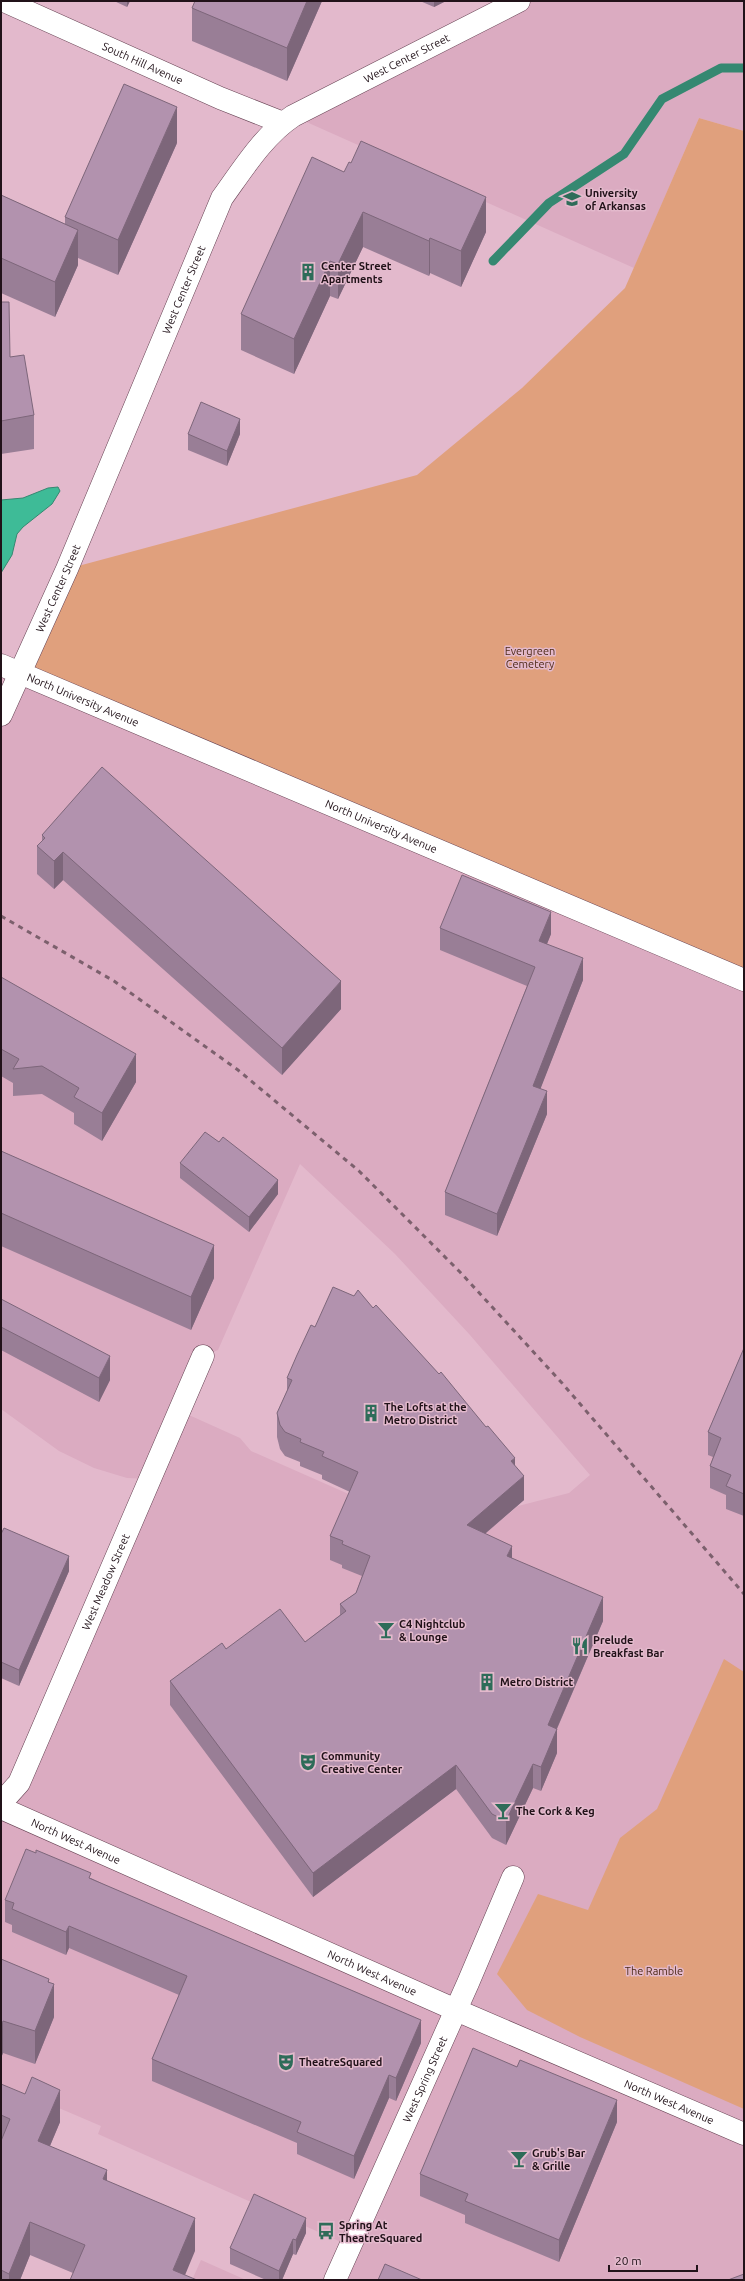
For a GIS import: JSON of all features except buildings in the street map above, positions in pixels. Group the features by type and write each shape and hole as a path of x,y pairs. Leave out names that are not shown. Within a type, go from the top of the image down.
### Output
{"street":[{"name":"South Hill Avenue","path":"4,1 220,98 283,123"},
{"name":"West Center Street","path":"1,715 10,669 67,569 222,198 253,156 283,123 307,108 519,1"},
{"name":"North University Avenue","path":"10,669 744,980"},
{"name":"West Meadow Street","path":"1,1803 19,1783 204,1356"},
{"name":"North West Avenue","path":"1,1808 456,2010 744,2134"},
{"name":"West Spring Street","path":"335,2280 456,2010 513,1877"}],"shaded area":[{"name":"University of Arkansas","path":"519,1 744,1 744,131 699,118 634,268 293,116"},
{"path":"58,487 60,491 52,504 23,527 17,534 12,555 1,573 1,500 23,498 48,488"},
{"path":"19,673 744,980 744,2280 335,2280 350,2246 98,2134 101,2126 33,2097 1,2171 1,1803 149,1479 127,1478 94,1468 59,1451 1,1409 1,715","holes":["300,1164 395,1254 470,1335 590,1475 569,1493 518,1506 481,1537 446,1537 251,1451 240,1438 180,1411 203,1356 218,1350"]},
{"path":"201,2260 246,2280 192,2280"}],"green space":[{"name":"Evergreen Cemetery","path":"699,118 744,131 744,980 19,673 67,569 417,475 522,388 625,288"},
{"name":"The Ramble","path":"724,1659 744,1672 744,2109 580,2037 527,2010 497,1974 538,1894 588,1910 620,1838 657,1809"}],"waterway":[{"path":"493,261 549,203 624,154 662,99 721,68 744,68"}],"railway":[{"path":"1,916 114,981 238,1070 359,1171 460,1272 562,1383 744,1594"}],"place":[{"name":"University of Arkansas","path":"572,199"},
{"name":"Center Street Apartments","path":"308,272"},
{"name":"The Lofts at the Metro District","path":"371,1413"},
{"name":"C4 Nightclub & Lounge","path":"386,1630"},
{"name":"Prelude Breakfast Bar","path":"580,1646"},
{"name":"Metro District","path":"487,1682"},
{"name":"Community Creative Center","path":"308,1762"},
{"name":"The Cork & Keg","path":"503,1811"},
{"name":"TheatreSquared","path":"286,2062"},
{"name":"Grub's Bar & Grille","path":"519,2159"},
{"name":"Spring At TheatreSquared","path":"326,2231"}]}
